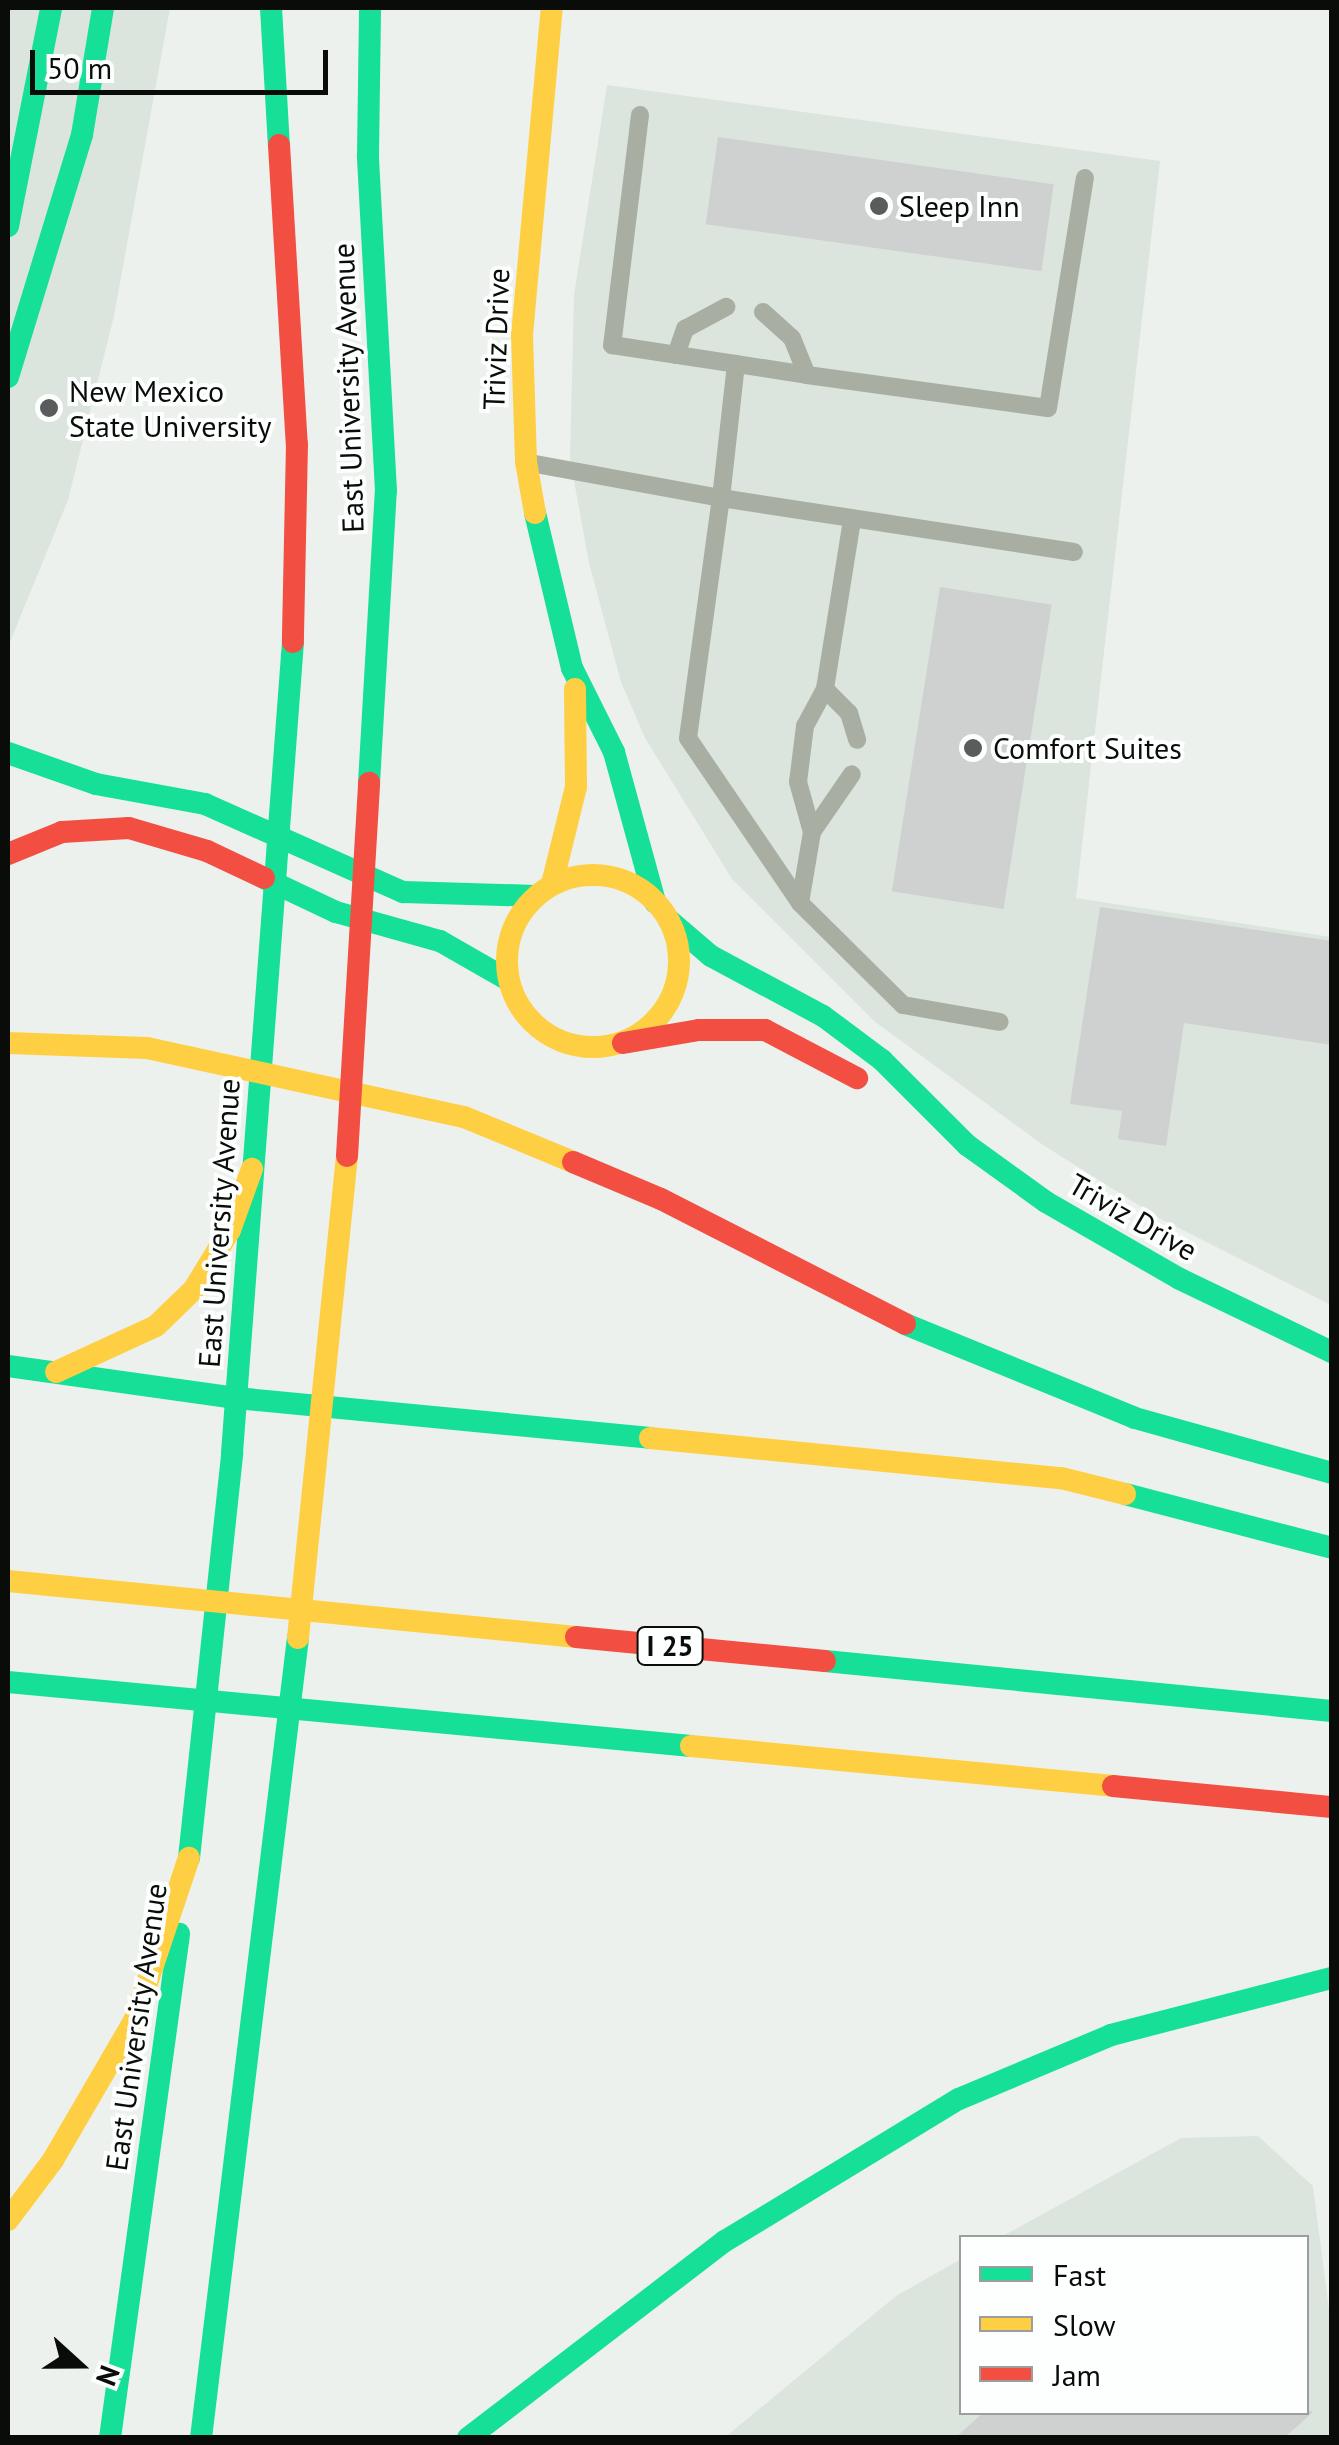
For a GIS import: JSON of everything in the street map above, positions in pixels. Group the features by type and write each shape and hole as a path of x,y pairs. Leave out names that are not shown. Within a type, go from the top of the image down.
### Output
{"main road":[{"path":"8,226 51,8"},
{"path":"8,377 82,135 103,8"},
{"name":"East University Avenue","path":"110,2438 189,1858 232,1452 290,710 296,444 271,8"},
{"name":"East University Avenue","path":"201,2438 275,1857 326,1406 345,1187 386,492 368,155 370,8"},
{"name":"Triviz Drive","path":"552,8 522,335 526,462 550,596 572,668 614,752 662,911 711,956 823,1016 882,1060 923,1105 968,1145 1086,1226 1332,1352"},
{"name":"Triviz Drive","path":"543,890 576,787 572,668"},
{"path":"8,754 96,784 205,804 403,892 543,890 607,876 638,887 662,911 679,940 675,986 651,1024 612,1045 589,1047 547,1034 516,1001 508,980 510,935 543,890"},
{"path":"8,854 62,832 129,828 207,851 336,912 440,942 508,980"},
{"name":"Triviz Drive","path":"612,1045 699,1030 765,1030 923,1105"},
{"path":"8,1043 147,1048 464,1117 660,1198 900,1322 1136,1418 1332,1473"},
{"path":"55,1372 156,1326 194,1290 230,1230 252,1169"},
{"path":"8,1366 236,1398 1061,1478 1332,1548"},
{"name":"I 25","path":"8,1581 1332,1710"},
{"path":"8,1682 1332,1807"},
{"path":"8,2220 53,2160 135,2019 189,1858"},
{"path":"468,2438 725,2242 958,2099 1111,2034 1332,1978"}],"lane":[{"path":"640,115 612,345 807,376 1048,408 1085,178"},
{"path":"676,355 685,329 726,308"},
{"path":"764,312 792,338 807,376"},
{"path":"736,364 688,738 800,903 903,1006 1000,1022"},
{"path":"526,462 852,520 1074,552"},
{"path":"812,832 798,782 805,726 825,689 852,520"},
{"path":"825,689 849,713 857,740"},
{"path":"800,903 812,832 852,774"}],"shaded area":[{"name":"New Mexico State University","path":"8,8 170,8 114,316 68,500 8,647"},
{"path":"607,85 1160,161 1076,898 1331,937 1331,1305 1159,1218 1043,1145 874,1021 732,879 645,738 621,682 589,563 570,459 574,295"},
{"path":"1258,2136 1313,2186 1331,2325 1331,2437 724,2438 896,2296 959,2260 959,2415 1309,2415 1309,2235 1005,2235 1181,2138"}],"building":[{"name":"Sleep Inn","path":"718,137 1054,184 1041,271 706,224"},
{"name":"Comfort Suites","path":"940,587 1052,605 1003,909 892,891"},
{"path":"1100,907 1332,941 1332,1045 1184,1023 1166,1146 1118,1139 1122,1111 1070,1104"},
{"path":"1313,2412 1284,2438 955,2438 981,2415"}],"traffic: fast":[{"path":"8,226 51,8"},
{"path":"8,377 82,135 103,8"},
{"path":"271,8 279,145"},
{"path":"369,783 386,491 368,155 370,8"},
{"path":"535,513 572,668 614,752 655,902"},
{"path":"189,1858 232,1453 293,642"},
{"path":"8,753 96,784 205,804 403,892 535,896"},
{"path":"264,878 336,912 440,941 508,980"},
{"path":"669,920 711,956 823,1016 882,1060 967,1145 1046,1202 1180,1279 1332,1352"},
{"path":"905,1324 1135,1418 1332,1473"},
{"path":"8,1366 236,1398 650,1438"},
{"path":"1125,1494 1332,1548"},
{"path":"201,2438 298,1638"},
{"path":"825,1661 1332,1711"},
{"path":"8,1682 691,1746"},
{"path":"110,2438 179,1934"},
{"path":"468,2438 725,2241 959,2099 1111,2035 1332,1978"}],"traffic: slow":[{"path":"535,513 526,462 522,335 552,8"},
{"path":"552,884 576,787 575,689"},
{"path":"593,875 626,882 654,900 672,928 679,961 672,994 654,1022 626,1040 593,1047 560,1040 532,1022 514,994 507,961 514,928 532,900 560,882 593,875"},
{"path":"8,1043 147,1048 464,1117 573,1162"},
{"path":"298,1638 347,1156"},
{"path":"56,1372 156,1326 194,1289 230,1230 252,1169"},
{"path":"650,1438 1061,1478 1125,1494"},
{"path":"8,1581 576,1637"},
{"path":"691,1746 1113,1786"},
{"path":"8,2220 53,2160 135,2019 189,1858"}],"traffic: jam":[{"path":"279,145 297,444 293,642"},
{"path":"347,1156 369,783"},
{"path":"8,854 62,832 129,828 207,851 264,878"},
{"path":"623,1043 699,1030 765,1030 857,1078"},
{"path":"573,1162 661,1199 905,1324"},
{"path":"576,1637 825,1661"},
{"path":"1113,1786 1332,1807"}],"place":[{"name":"Sleep Inn","path":"879,206"},
{"name":"New Mexico State University","path":"49,408"},
{"name":"Comfort Suites","path":"973,748"}]}
